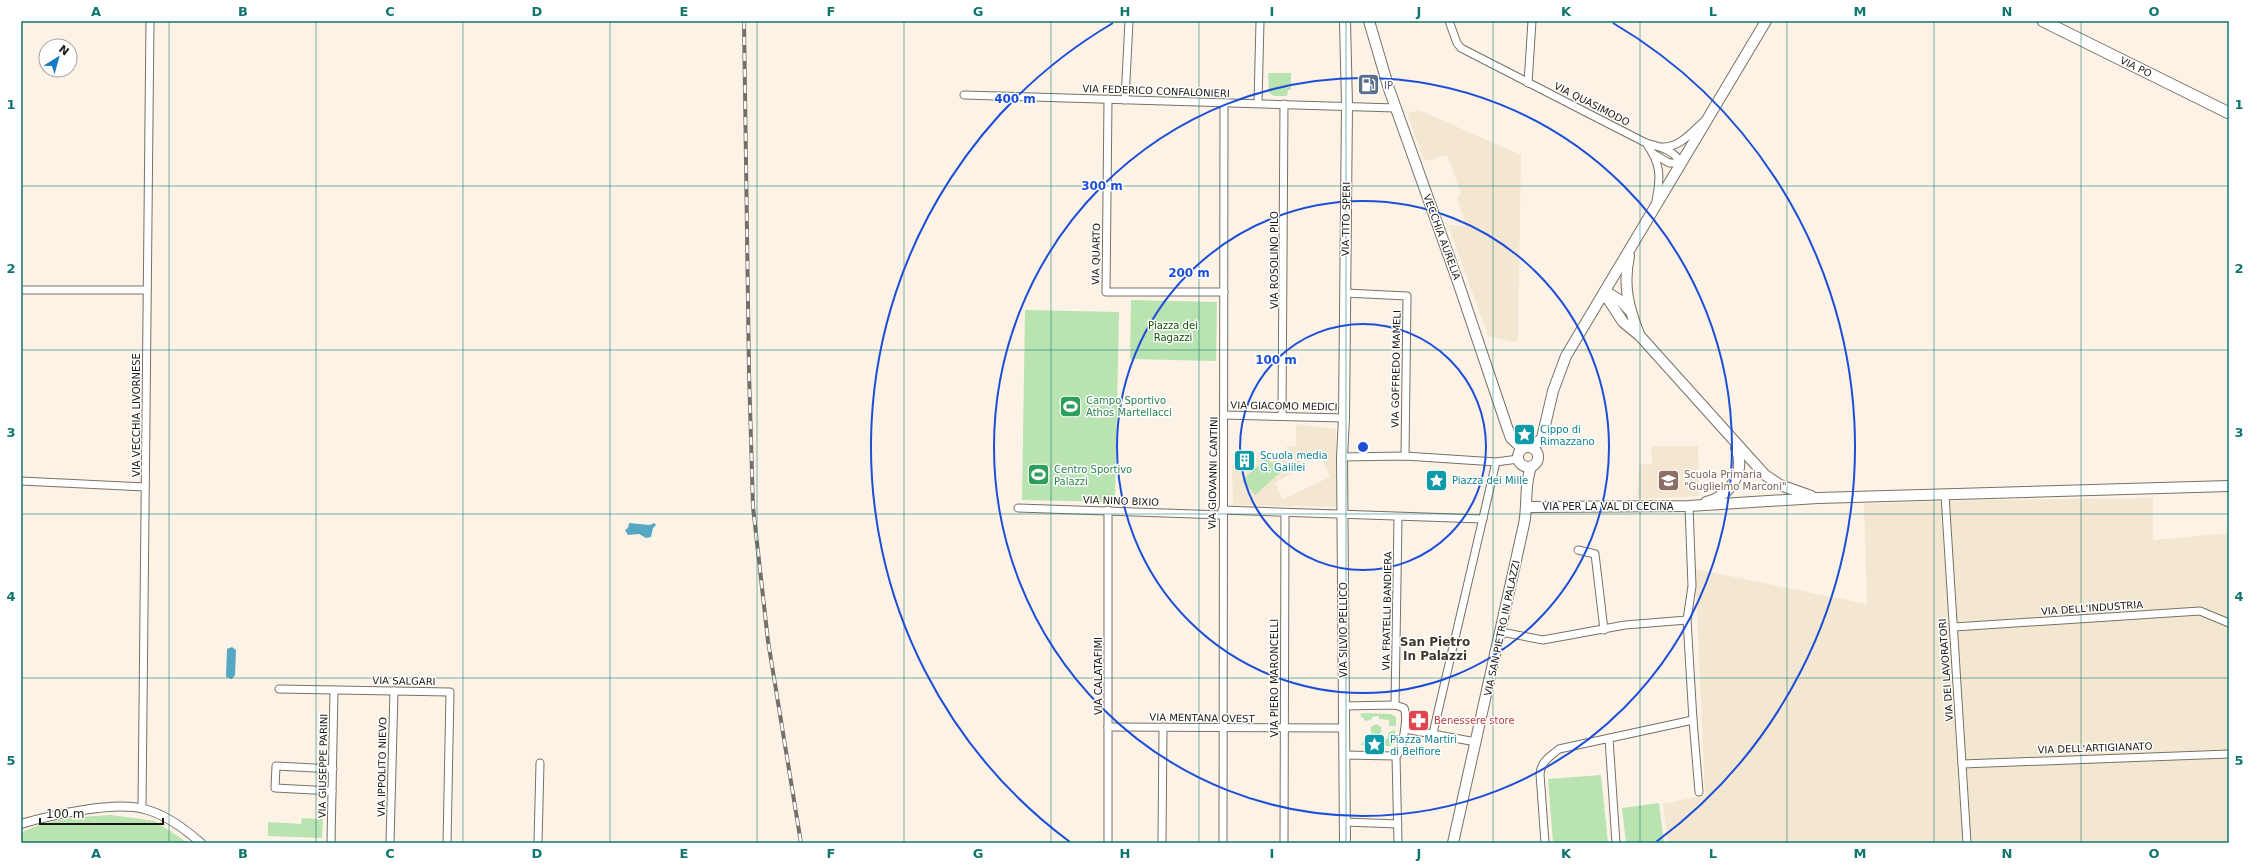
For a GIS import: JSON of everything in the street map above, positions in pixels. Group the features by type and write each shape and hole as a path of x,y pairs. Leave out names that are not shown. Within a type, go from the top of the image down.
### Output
{"main road":[{"name":"VECCHIA AURELIA","path":"1369,21 1378,55 1396,108 1457,279 1508,430 1511,438 1522,448"},
{"path":"1533,448 1542,438 1558,372 1707,118 1766,21"},
{"name":"VIA PO","path":"2043,21 2229,113"},
{"name":"VIA TITO SPERI","path":"1344,418 1347,105 1346,22"},
{"path":"1632,247 1625,273 1629,310 1640,336"},
{"path":"1604,292 1621,301 1629,310"},
{"path":"1604,292 1623,322 1640,336 1765,475 1780,485 1818,498"},
{"name":"VIA SILVIO PELLICO","path":"1344,418 1342,457 1342,516 1345,843"},
{"path":"1689,506 1711,500 1723,494 1732,486 1741,464 1732,440"},
{"path":"1522,448 1533,448 1538,452 1539,458 1536,464 1531,467 1523,466 1518,459 1518,453 1522,448"},
{"path":"1528,507 1527,481 1531,467"},
{"path":"1689,506 1818,498 2229,486"},
{"name":"VIA PER LA VAL DI CECINA","path":"1528,507 1689,506"},
{"name":"VIA SAN PIETRO IN PALAZZI","path":"1453,843 1528,507"}],"street":[{"name":"VIA VECCHIA LIVORNESE","path":"142,808 150,21"},
{"path":"1125,100 1129,21"},
{"path":"1258,103 1260,21"},
{"name":"VIA QUASIMODO","path":"1449,21 1457,43 1461,48 1528,84 1646,143 1669,147 1676,144 1707,118"},
{"path":"1528,84 1532,21"},
{"name":"VIA FEDERICO CONFALONIERI","path":"964,95 1224,103 1347,105 1396,108"},
{"name":"VIA QUARTO","path":"1108,99 1106,292 1224,292"},
{"name":"VIA GIOVANNI CANTINI","path":"1223,843 1222,513 1224,415 1224,103"},
{"name":"VIA ROSOLINO PILO","path":"1282,416 1284,104"},
{"name":"VIA QUASIMODO","path":"1646,143 1654,154 1659,172 1655,206"},
{"name":"VIA QUASIMODO","path":"1659,146 1676,155 1681,163"},
{"name":"VIA QUASIMODO","path":"1654,154 1669,163 1681,163"},
{"path":"21,290 147,290"},
{"name":"VIA GOFFREDO MAMELI","path":"1345,293 1407,296 1405,456"},
{"name":"VIA GIACOMO MEDICI","path":"1224,415 1344,418"},
{"path":"1342,457 1405,456 1496,462 1518,459"},
{"path":"1433,733 1496,462"},
{"path":"21,481 145,487"},
{"name":"VIA DEI LAVORATORI","path":"1945,495 1967,843"},
{"path":"1689,506 1692,586 1687,620 1692,720 1699,792"},
{"name":"VIA NINO BIXIO","path":"1018,508 1285,513 1342,516"},
{"name":"VIA CALATAFIMI","path":"1108,510 1108,843"},
{"name":"VIA PIERO MARONCELLI","path":"1284,843 1285,513"},
{"path":"1342,516 1483,519"},
{"name":"VIA FRATELLI BANDIERA","path":"1395,705 1398,518"},
{"path":"1578,550 1595,554 1604,630"},
{"name":"VIA DELL'INDUSTRIA","path":"1954,627 2200,611 2229,623"},
{"path":"1501,632 1542,640 1626,625 1687,620"},
{"name":"VIA SALGARI","path":"279,689 450,692 446,843"},
{"name":"VIA GIUSEPPE PARINI","path":"331,843 334,690"},
{"name":"VIA IPPOLITO NIEVO","path":"390,843 394,690"},
{"path":"1343,706 1395,705 1405,711 1401,751 1396,756 1344,755"},
{"path":"1546,843 1540,767 1559,749 1692,720"},
{"name":"VIA MENTANA OVEST","path":"1108,727 1284,729 1344,728"},
{"path":"1162,843 1163,727"},
{"path":"1404,729 1433,733 1476,742"},
{"path":"1609,739 1616,843"},
{"name":"VIA DELL'ARTIGIANATO","path":"1962,764 2229,754"},
{"path":"1396,756 1398,843"},
{"path":"538,843 540,763"},
{"path":"332,769 276,766 275,788 332,791"},
{"path":"21,824 78,811 111,808 142,808 161,816 201,843"},
{"path":"1345,822 1398,824"}],"shaded area":[{"path":"1419,110 1521,155 1518,341 1511,342 1488,336 1448,225 1466,226 1457,198 1461,193 1447,155 1424,161 1407,113"},
{"path":"1296,424 1336,429 1336,507 1233,505 1232,465 1256,464 1257,452 1276,452 1276,458 1285,458 1293,473 1275,483 1283,499 1330,477 1319,452 1313,455 1314,457 1298,466 1286,446 1296,446"},
{"name":"Scuola Primaria \"Guglielmo Marconi\"","path":"1651,446 1698,446 1699,496 1637,499 1639,464 1652,464"},
{"path":"2153,498 2153,540 2229,533 2229,843 1668,843 1663,804 1705,795 1695,569 1867,604 1864,504 1981,500"}],"green space":[{"path":"1268,73 1291,73 1291,90 1288,90 1287,96 1274,96 1269,93"},
{"name":"Piazza dei Ragazzi","path":"1131,300 1217,302 1216,361 1130,359"},
{"name":"Campo Sportivo Athos Martellacci","path":"1025,310 1119,312 1115,502 1022,500"},
{"path":"1267,458 1280,473 1255,495 1242,480"},
{"path":"1362,713 1391,714 1396,717 1396,726 1389,726 1389,720 1379,719 1379,716 1372,717 1372,719 1366,721 1360,715"},
{"path":"1376,724 1380,726 1382,730 1380,734 1376,736 1372,734 1370,730 1372,726"},
{"path":"1395,730 1395,742 1391,746 1360,745 1366,740 1372,739 1373,743 1379,742 1381,739 1387,739 1389,732"},
{"path":"1601,775 1608,843 1553,843 1548,779"},
{"path":"1659,803 1664,843 1626,843 1622,808"},
{"path":"111,815 155,821 188,843 21,843 21,833 42,824 65,819"},
{"path":"302,818 323,819 322,838 268,836 268,822 301,824"}],"water":[{"path":"629,523 650,525 654,523 656,525 653,528 651,537 646,538 639,534 628,535 625,530 628,528"},
{"path":"232,647 236,650 235,675 232,679 226,677 227,649"}],"railway":[{"path":"744,21 749,372 753,507 768,641 801,843"}],"place":[{"name":"IP","path":"1369,85"},
{"name":"Campo Sportivo Athos Martellacci","path":"1070,406"},
{"name":"Cippo di Rimazzano","path":"1525,435"},
{"name":"Scuola media G. Galilei","path":"1244,461"},
{"name":"Centro Sportivo Palazzi","path":"1038,475"},
{"name":"Piazza dei Mille","path":"1436,480"},
{"name":"Scuola Primaria \"Guglielmo Marconi\"","path":"1668,480"},
{"name":"Benessere store","path":"1418,720"},
{"name":"Piazza Martiri di Belfiore","path":"1375,745"}],"district":[{"name":"San Pietro In Palazzi","path":"1435,649"}]}
